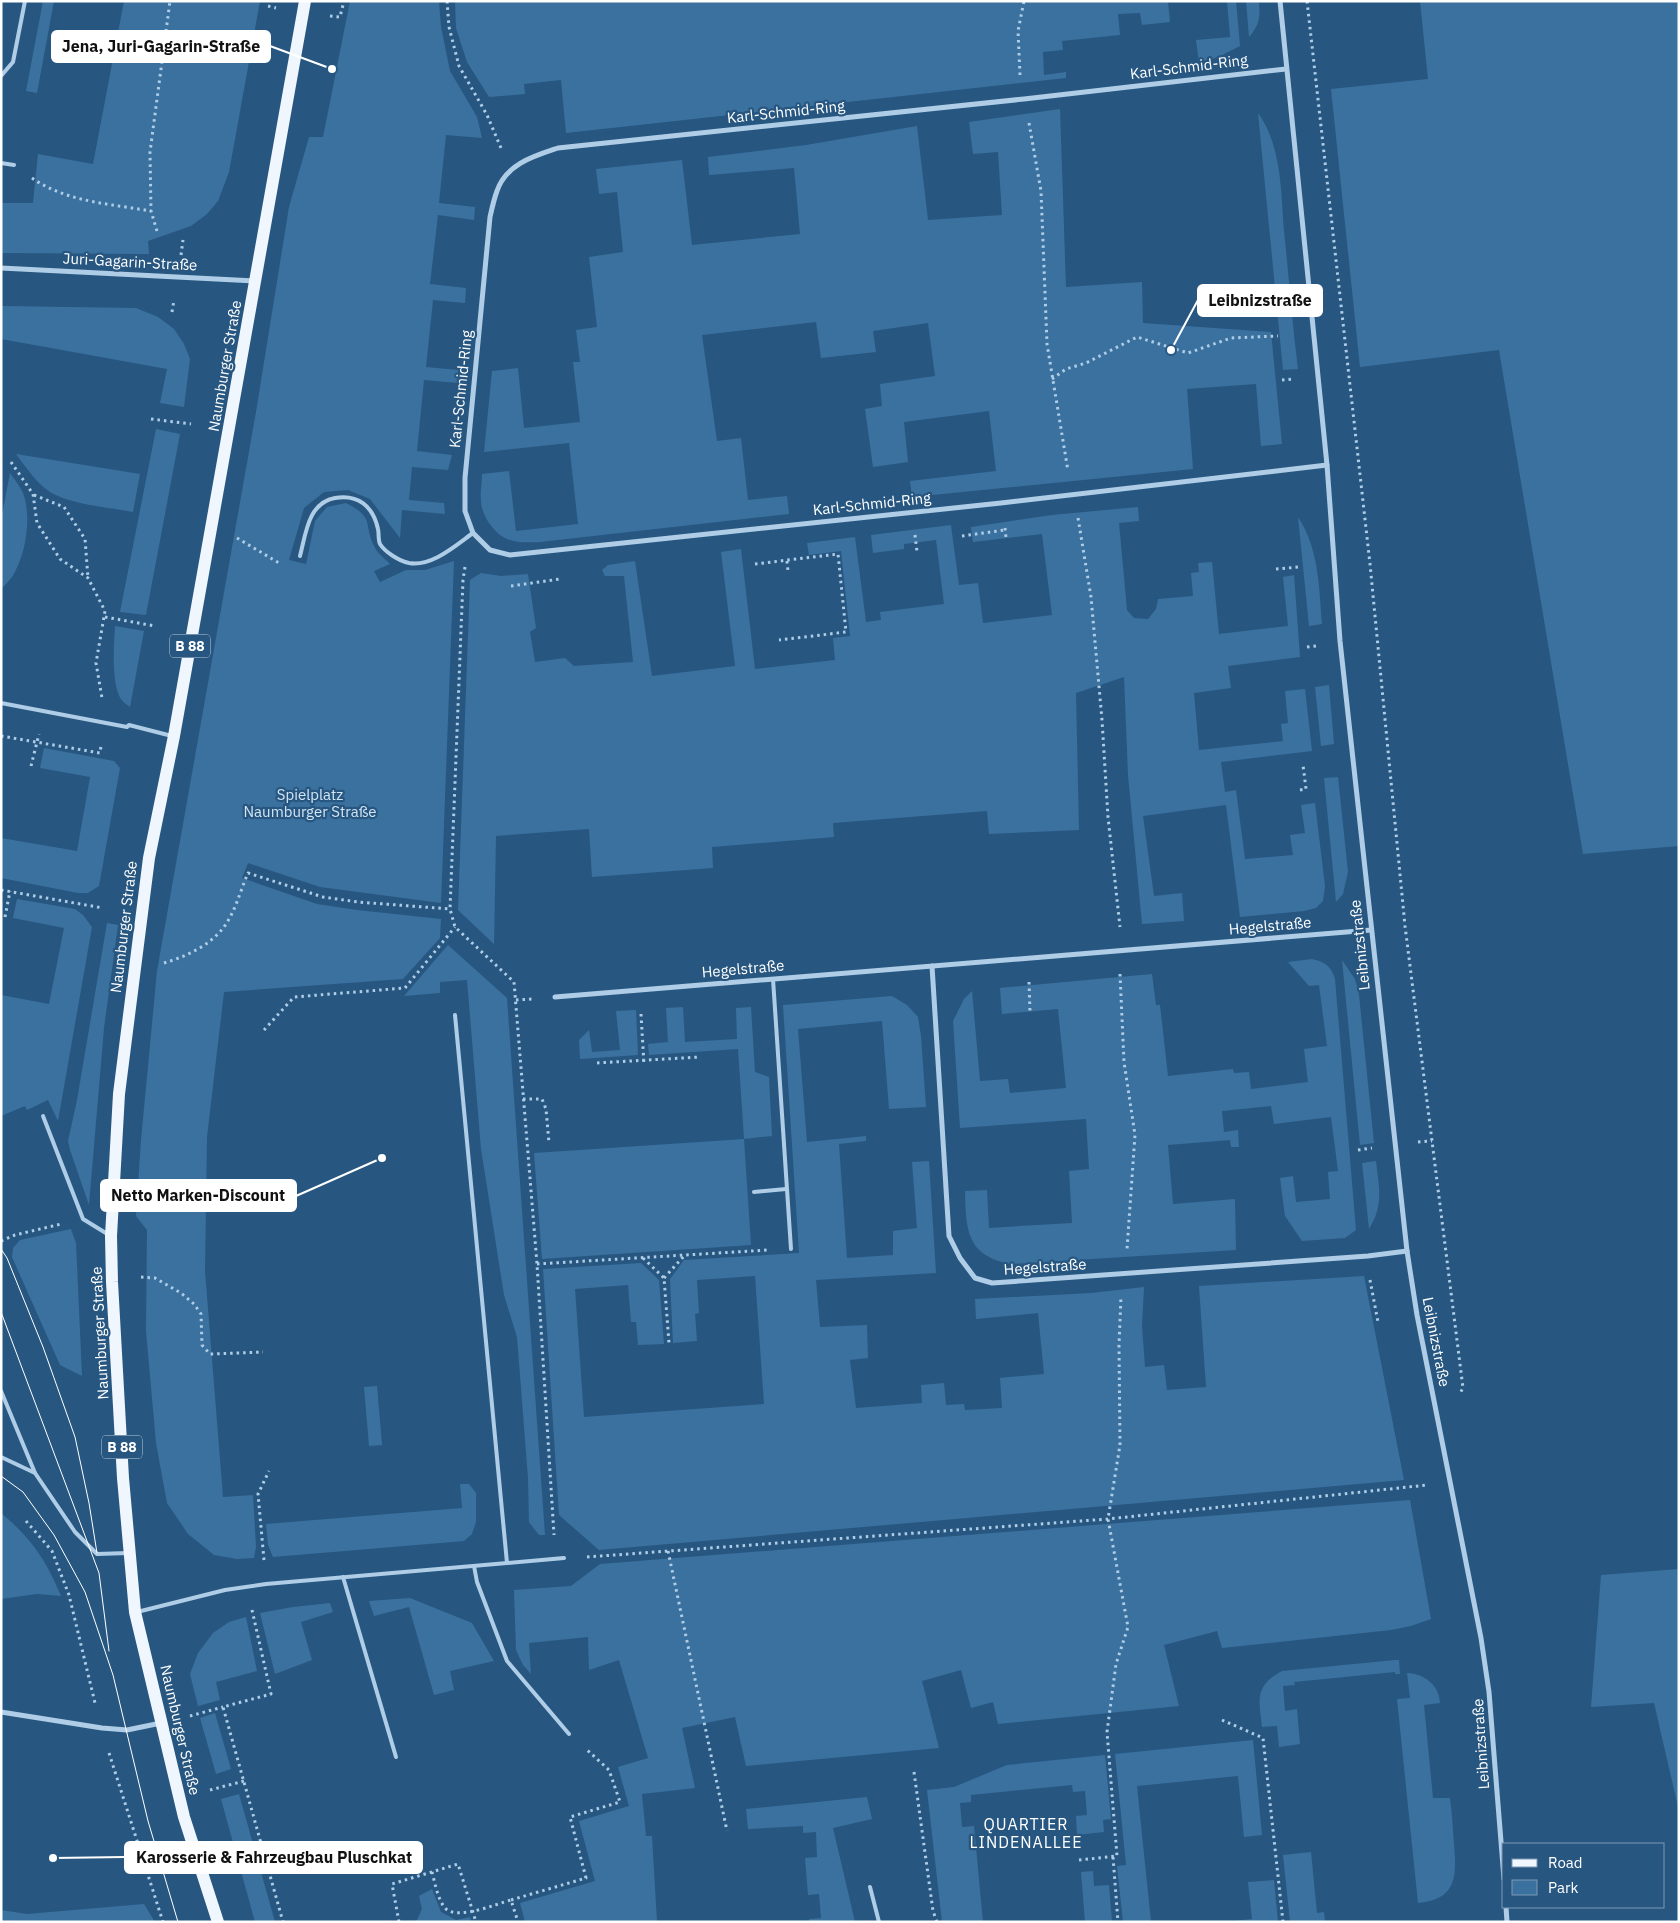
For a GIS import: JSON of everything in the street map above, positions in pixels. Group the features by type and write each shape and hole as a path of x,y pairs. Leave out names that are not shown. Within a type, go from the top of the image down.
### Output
{"main road":[{"name":"Naumburger Straße","path":"218,1922 184,1817 135,1612 123,1478 111,1236 119,1094 149,858 174,736 257,281 305,1"}],"street":[{"name":"Leibnizstraße","path":"1280,1 1327,465 1340,641 1407,1251 1417,1315 1490,1692 1502,1852"},
{"name":"Karl-Schmid-Ring","path":"1286,69 558,148 529,157 512,168 497,188 490,217 465,478 465,511 473,533 490,550 510,555 1001,503 1327,465"},
{"name":"Juri-Gagarin-Straße","path":"1,268 257,281"},
{"name":"Hegelstraße","path":"555,998 1371,930"},
{"name":"Hegelstraße","path":"932,966 949,1236 960,1258 975,1278 992,1283 1368,1256 1407,1251"},
{"path":"1,1712 102,1728 127,1730 162,1723"},
{"path":"1506,1908 1507,1922"}],"lane":[{"path":"1,76 13,62 25,1"},
{"path":"1,163 14,165"},
{"path":"300,556 311,513 327,500 346,496 363,502 373,514 378,528 380,544 392,555 409,563 425,561 443,554 473,533"},
{"path":"1,703 127,727 130,725 174,736"},
{"path":"773,979 791,1249"},
{"path":"455,1015 507,1563"},
{"path":"43,1116 83,1219 111,1236"},
{"path":"754,1192 786,1189"},
{"path":"1,1391 36,1473 75,1532 90,1550 97,1554 130,1552"},
{"path":"1,1456 36,1473"},
{"path":"135,1612 225,1590 266,1584 564,1558"},
{"path":"474,1566 479,1587 507,1662 569,1734"},
{"path":"343,1577 396,1757"},
{"path":"870,1887 879,1922"}],"path":[{"path":"157,231 151,211 150,152 170,1"},
{"path":"326,16 340,18 344,1"},
{"path":"447,1 448,27 459,66 487,114 495,136 512,168"},
{"path":"1020,84 1018,31 1024,1"},
{"path":"1307,1 1370,564 1405,926 1464,1388 1439,1423"},
{"path":"1029,120 1041,191 1047,344 1068,472"},
{"path":"14,165 42,185 72,197 151,211"},
{"path":"1052,379 1066,369 1086,363 1137,337 1188,353 1231,338 1278,336"},
{"path":"151,419 191,424"},
{"path":"11,462 33,494 37,523 60,560 88,578"},
{"path":"1,736 100,753 106,723 96,663 105,611 88,578 86,539 64,507 33,494"},
{"path":"1077,512 1091,598 1102,720 1108,817 1120,933"},
{"path":"212,523 280,564 300,556"},
{"path":"962,536 1005,530"},
{"path":"473,533 463,580 450,909 455,927 514,982 537,1264 554,1537"},
{"path":"755,564 838,554 846,632 779,640"},
{"path":"787,560 788,571"},
{"path":"1276,569 1299,567"},
{"path":"511,586 560,579"},
{"path":"105,617 155,626"},
{"path":"819,628 819,635"},
{"path":"31,766 43,711"},
{"path":"1300,790 1306,789 1303,765"},
{"path":"134,971 180,958 212,941 226,923 248,873 323,897 358,902 450,909"},
{"path":"1,890 103,908"},
{"path":"5,917 10,892"},
{"path":"264,1030 294,997 405,988 455,927"},
{"path":"1120,971 1124,1062 1135,1135 1126,1257"},
{"path":"1029,980 1030,1012"},
{"path":"641,1008 644,1066"},
{"path":"597,1063 699,1057"},
{"path":"523,1099 542,1099 546,1109 549,1143"},
{"path":"1,1241 15,1235 64,1223"},
{"path":"537,1264 791,1249"},
{"path":"664,1278 684,1256"},
{"path":"642,1258 664,1278 669,1343"},
{"path":"141,1277 156,1278 181,1293 194,1304 201,1314 202,1346 210,1354 264,1352"},
{"path":"1370,1279 1378,1322"},
{"path":"1080,1860 1117,1856 1108,1732 1116,1664 1128,1626 1108,1519 1120,1445 1119,1345 1121,1291"},
{"path":"264,1554 258,1494 269,1471"},
{"path":"590,1556 1108,1519 1450,1482"},
{"path":"26,1521 52,1551 69,1595 96,1704"},
{"path":"668,1551 727,1831"},
{"path":"190,1716 272,1694 252,1608"},
{"path":"223,1707 284,1922"},
{"path":"1222,1720 1263,1738 1283,1922"},
{"path":"432,1872 442,1902 447,1910 457,1913 473,1911 586,1878 570,1817 620,1802 609,1770 569,1734"},
{"path":"107,1747 163,1922"},
{"path":"914,1772 933,1911 937,1922"},
{"path":"210,1790 244,1781"},
{"path":"1113,1857 1118,1922"},
{"path":"399,1922 392,1884 458,1864 476,1922"},
{"path":"511,1900 518,1922"}],"green space":[{"path":"43,1 54,1 37,93 26,91"},
{"path":"124,1 260,1 229,172 218,201 207,214 191,226 148,241 149,254 1,253 1,203 33,203 38,154 93,164"},
{"name":"Spielplatz Naumburger Straße","path":"350,1 439,1 441,27 450,71 477,117 482,138 446,135 439,203 475,207 474,220 438,215 430,284 466,288 465,303 433,300 426,367 458,370 458,383 424,380 417,451 452,455 448,470 412,467 409,500 444,503 445,514 402,510 400,538 370,499 348,490 324,492 304,508 289,560 306,564 315,521 327,507 346,503 365,517 375,549 390,564 374,571 380,582 406,570 425,570 454,561 441,903 320,887 248,863 242,878 317,904 441,919 440,938 403,979 224,992 207,1137 205,1271 223,1497 253,1495 256,1547 254,1558 237,1559 214,1555 188,1534 167,1503 156,1443 146,1331 147,1230 136,1216 141,1140 157,971 256,412 289,207 309,137 323,137"},
{"path":"455,1 1168,1 1170,22 1142,25 1140,13 1118,14 1120,35 1062,41 1063,50 1043,52 1044,75 1066,72 1066,78 566,133 561,80 524,84 525,94 489,97 467,62 456,28"},
{"path":"1227,1 1236,1 1240,46 1218,57 1199,63 1196,40 1230,37"},
{"path":"1246,1 1259,1 1258,20 1249,37"},
{"path":"1420,1 1679,1 1679,846 1583,854 1499,350 1360,367 1331,89 1428,79"},
{"path":"1060,109 1066,287 1142,282 1143,323 1271,332 1282,444 1261,446 1256,384 1187,389 1193,469 912,497 910,481 996,471 989,411 904,422 908,462 873,467 865,409 882,406 880,384 935,376 928,323 873,331 876,352 821,358 816,322 702,335 717,441 741,438 748,500 787,496 789,514 540,542 517,542 505,538 494,530 481,504 482,474 509,471 516,531 578,524 569,443 484,452 492,371 518,368 524,428 580,422 573,362 580,362 576,330 597,327 589,257 623,252 617,192 599,194 596,169 682,160 692,245 800,234 794,168 709,175 708,157 806,145 917,126 928,220 1002,215 998,152 973,154 969,122"},
{"path":"1258,113 1272,140 1279,170 1298,369 1283,370"},
{"path":"1,306 136,308 158,317 174,329 184,344 190,359 184,407 160,403 167,369 1,339"},
{"path":"156,429 180,434 146,615 120,612"},
{"path":"16,454 140,474 133,512 79,503 50,492 36,479"},
{"path":"10,473 23,493 26,503 27,524 24,547 17,568 1,589 1,520"},
{"path":"1138,507 1139,521 1119,523 1127,610 1134,618 1148,619 1156,609 1158,599 1193,596 1191,573 1199,572 1198,563 1212,562 1219,634 1288,626 1283,577 1294,575 1300,657 1228,666 1231,688 1194,693 1199,750 1283,741 1281,724 1288,723 1285,691 1305,689 1312,751 1221,762 1225,792 1236,790 1245,859 1293,855 1290,835 1305,833 1301,805 1315,803 1325,886 1323,901 1316,908 1304,911 1240,917 1226,805 1143,816 1154,896 1182,893 1184,921 1142,924 1128,775 1124,677 1076,693 1079,830 989,834 987,811 833,823 834,837 712,847 713,868 592,877 589,829 496,836 494,944 458,910 470,580 481,573 501,576 528,574 536,628 530,632 535,662 565,658 574,666 633,662 624,576 605,576 602,570 608,565 635,561 652,676 735,666 721,552 741,549 755,669 835,660 833,638 850,636 841,551 809,555 807,543 855,537 866,622 881,620 880,612 944,604 936,540 904,544 904,549 873,553 871,535 951,525 959,585 978,583 983,623 1052,615 1042,534 973,542 971,527 1052,515"},
{"path":"1298,517 1305,529 1314,555 1319,582 1322,624 1309,626"},
{"path":"115,626 144,631 130,707 121,699 114,674"},
{"path":"1329,685 1334,744 1321,746 1315,687"},
{"path":"44,748 114,761 120,768 99,886 88,893 78,893 1,878 1,838 77,851 90,777 40,768"},
{"path":"1338,777 1348,872 1343,894 1336,902 1324,778"},
{"path":"17,899 75,909 83,915 92,927 58,1121 48,1100 27,1110 25,1106 1,1116 1,995 49,1004 64,928 13,918"},
{"path":"107,923 118,925 104,1028 89,1205 68,1141 77,1100"},
{"path":"448,945 507,998 545,1535 539,1535 529,1522 528,1478 517,1337 504,1295 481,1149 467,980 440,982 440,993 404,996"},
{"path":"1312,959 1327,965 1335,979 1356,1230 1345,1238 1302,1241 1285,1216 1280,1178 1293,1176 1296,1202 1330,1199 1328,1172 1338,1171 1331,1117 1274,1124 1271,1106 1222,1111 1224,1132 1238,1130 1239,1147 1231,1147 1230,1140 1168,1145 1173,1204 1235,1199 1236,1250 1011,1264 985,1255 977,1247 971,1239 968,1229 965,1191 987,1190 989,1228 1072,1223 1069,1171 1089,1169 1086,1119 960,1128 953,1021 964,999 972,991 980,1081 1008,1079 1010,1093 1066,1088 1058,1009 1002,1014 1000,988 1152,974 1156,1005 1160,1005 1168,1076 1233,1069 1234,1073 1249,1072 1251,1089 1308,1082 1304,1049 1327,1046 1319,985 1309,986 1288,962"},
{"path":"1342,960 1355,979 1359,995 1374,1143 1360,1145"},
{"path":"892,996 907,1005 918,1017 926,1107 889,1109 882,1021 798,1029 807,1142 866,1136 866,1141 839,1144 847,1258 893,1255 893,1231 917,1228 912,1162 929,1161 936,1273 816,1280 820,1327 867,1325 868,1358 850,1360 856,1408 922,1403 921,1385 944,1383 946,1405 964,1404 965,1410 1002,1408 1000,1378 1044,1374 1038,1313 976,1319 975,1299 1091,1293 1144,1287 1142,1326 1145,1367 1164,1365 1167,1390 1206,1387 1199,1286 1364,1276 1404,1480 599,1550 559,1515 543,1269 641,1263 659,1280 664,1344 638,1345 636,1322 631,1322 628,1285 575,1289 584,1417 764,1404 755,1276 697,1280 699,1313 695,1314 697,1341 673,1343 670,1279 684,1260 799,1253 783,1005"},
{"path":"683,1007 685,1042 737,1039 736,1008 751,1007 755,1072 769,1077 772,1136 744,1139 738,1049 649,1055 648,1044 668,1042 666,1008"},
{"path":"636,1010 638,1055 580,1059 579,1040 589,1030 592,1052 620,1050 616,1011"},
{"path":"744,1139 751,1245 542,1259 534,1153"},
{"path":"1376,1161 1379,1204 1369,1229 1362,1163"},
{"path":"71,1229 76,1243 82,1376 60,1365 12,1257 13,1248 20,1240"},
{"path":"377,1386 382,1445 369,1446 364,1387"},
{"path":"460,1484 469,1484 476,1493 476,1522 472,1534 464,1541 273,1557 268,1545 266,1524 462,1508"},
{"path":"1410,1500 1431,1619 1391,1630 1222,1648 1217,1631 1164,1645 1179,1706 998,1724 993,1702 971,1708 961,1670 922,1681 939,1748 746,1766 735,1717 682,1728 695,1788 642,1794 646,1836 652,1836 657,1922 525,1922 520,1903 595,1881 579,1821 629,1806 618,1767 648,1758 619,1660 589,1670 588,1637 529,1643 531,1674 523,1665 516,1650 514,1590 571,1586 600,1564"},
{"path":"1,1513 30,1541 50,1571 61,1596 37,1594 1,1599"},
{"path":"1679,1569 1679,1811 1654,1703 1591,1707 1601,1575"},
{"path":"410,1598 472,1623 494,1661 450,1671 454,1690 434,1695 409,1607 374,1616 369,1601"},
{"path":"330,1603 333,1612 301,1622 312,1660 275,1674 260,1613"},
{"path":"246,1617 257,1671 216,1682 220,1700 198,1706 190,1674 198,1653 213,1633 229,1622"},
{"path":"1399,1660 1400,1674 1395,1674 1395,1672 1294,1682 1295,1685 1283,1686 1285,1711 1297,1709 1300,1744 1279,1747 1277,1726 1262,1727 1260,1694 1267,1682 1282,1671"},
{"path":"1407,1673 1425,1678 1434,1686 1439,1697 1440,1703 1424,1705 1433,1798 1450,1798 1455,1857 1454,1877 1447,1892 1431,1901 1418,1903 1397,1699 1410,1698"},
{"path":"215,1713 231,1769 216,1774 200,1718"},
{"path":"1253,1740 1262,1835 1244,1837 1238,1776 1137,1786 1151,1922 1123,1922 1117,1866 1126,1865 1115,1754"},
{"path":"1105,1755 1111,1819 1103,1820 1104,1832 1077,1835 1076,1816 1087,1815 1085,1791 1073,1792 1072,1785 971,1795 971,1802 960,1803 962,1827 974,1826 983,1922 942,1922 927,1790 954,1787 1007,1765"},
{"path":"239,1794 275,1922 255,1922 221,1799"},
{"path":"867,1797 872,1819 833,1828 855,1922 809,1922 809,1919 821,1918 819,1894 808,1895 805,1858 817,1857 816,1832 803,1833 803,1826 748,1829 746,1809"},
{"path":"1311,1852 1317,1913 1324,1912 1325,1922 1290,1922 1283,1855"},
{"path":"1093,1871 1094,1886 1109,1885 1112,1922 1085,1922 1081,1872"},
{"path":"1274,1880 1278,1922 1224,1922 1252,1919 1248,1882"},
{"path":"432,1889 441,1912 456,1920 470,1917 471,1922 412,1922 417,1920 422,1909 419,1896"},
{"path":"144,1904 155,1922 1,1922 1,1910 27,1914"}],"tram line":[{"path":"1,1249 7,1258 43,1347 75,1437 97,1553"},
{"path":"1,1312 99,1573 109,1651"},
{"path":"1,1476 23,1492 54,1535 85,1592 113,1675 148,1821 178,1922"}],"place":[{"name":"Jena, Juri-Gagarin-Straße","path":"332,69"},
{"name":"Leibnizstraße","path":"1171,350"},
{"name":"Netto Marken-Discount","path":"382,1158"},
{"name":"Karosserie & Fahrzeugbau Pluschkat","path":"53,1858"}],"district":[{"name":"QUARTIER LINDENALLEE","path":"1026,1833"}]}
